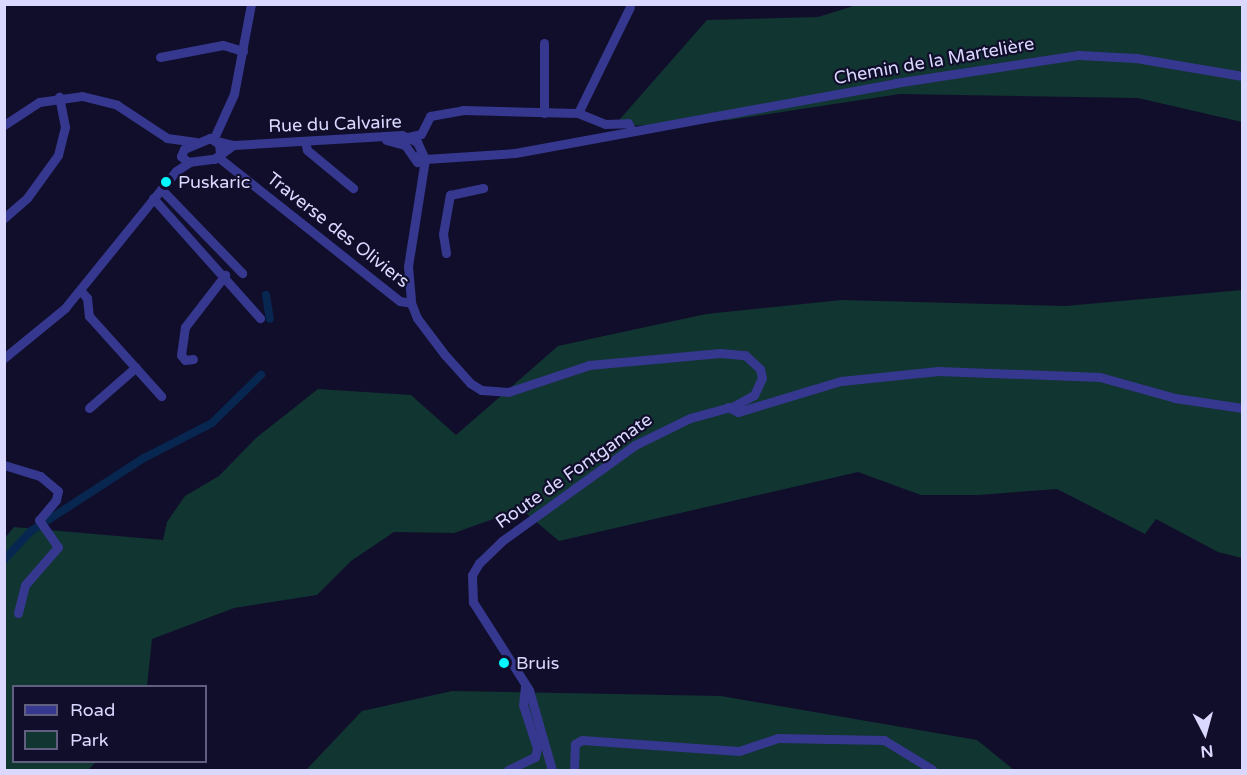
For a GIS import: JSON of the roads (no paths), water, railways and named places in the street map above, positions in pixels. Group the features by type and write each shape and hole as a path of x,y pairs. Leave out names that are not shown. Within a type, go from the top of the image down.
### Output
{"street":[{"path":"4,358 52,320 80,290 176,171 190,162 219,155 215,140 234,94 251,4"},
{"path":"578,113 630,7"},
{"path":"544,43 544,113"},
{"path":"160,57 223,45 243,51"},
{"name":"Chemin de la Martelière","path":"420,158 515,153 895,83 1079,55 1136,58 1242,76"},
{"path":"4,125 27,107 59,97 81,96 117,105 176,141 215,140"},
{"path":"4,218 27,198 58,155 65,127 59,97"},
{"path":"408,137 421,134 430,116 438,112 578,113 604,124 628,123 632,130"},
{"name":"Rue du Calvaire","path":"215,140 233,145 408,137 420,146 420,158"},
{"path":"378,138 398,142 420,158 420,176 408,266 411,303 417,318 470,383 481,390 508,392 589,365 720,352 745,355 754,361 760,369 760,387 774,402"},
{"path":"176,141 182,155 190,162"},
{"path":"176,171 182,155 196,142"},
{"path":"305,142 307,150 353,188"},
{"name":"Rue du Calvaire","path":"219,155 233,145"},
{"name":"Traverse des Oliviers","path":"219,155 400,301 411,303"},
{"path":"161,189 242,273"},
{"path":"446,253 443,234 450,195 483,189"},
{"path":"153,198 225,275 260,318"},
{"path":"193,359 185,360 181,355 185,327 225,275"},
{"path":"80,290 87,298 89,316 161,396"},
{"path":"90,408 136,367"},
{"path":"728,407 738,412 841,381 938,371 1100,377 1175,398 1242,408"},
{"name":"Route de Fontgamate","path":"552,771 525,683 473,602 472,575 479,563 502,540 635,445 690,418 746,401 760,387"},
{"path":"4,465 40,476 56,488 56,500 42,525 58,547 25,585 18,613"},
{"path":"508,771 535,757 537,748 523,705 525,683"},
{"path":"574,771 575,744 582,740 739,751 778,738 884,740 933,771"}],"waterway":[{"path":"266,295 270,319"},
{"path":"4,560 31,531 144,458 212,423 261,375"}],"place":[{"name":"Puskaric","path":"166,182"},
{"name":"Bruis","path":"504,663"}]}
